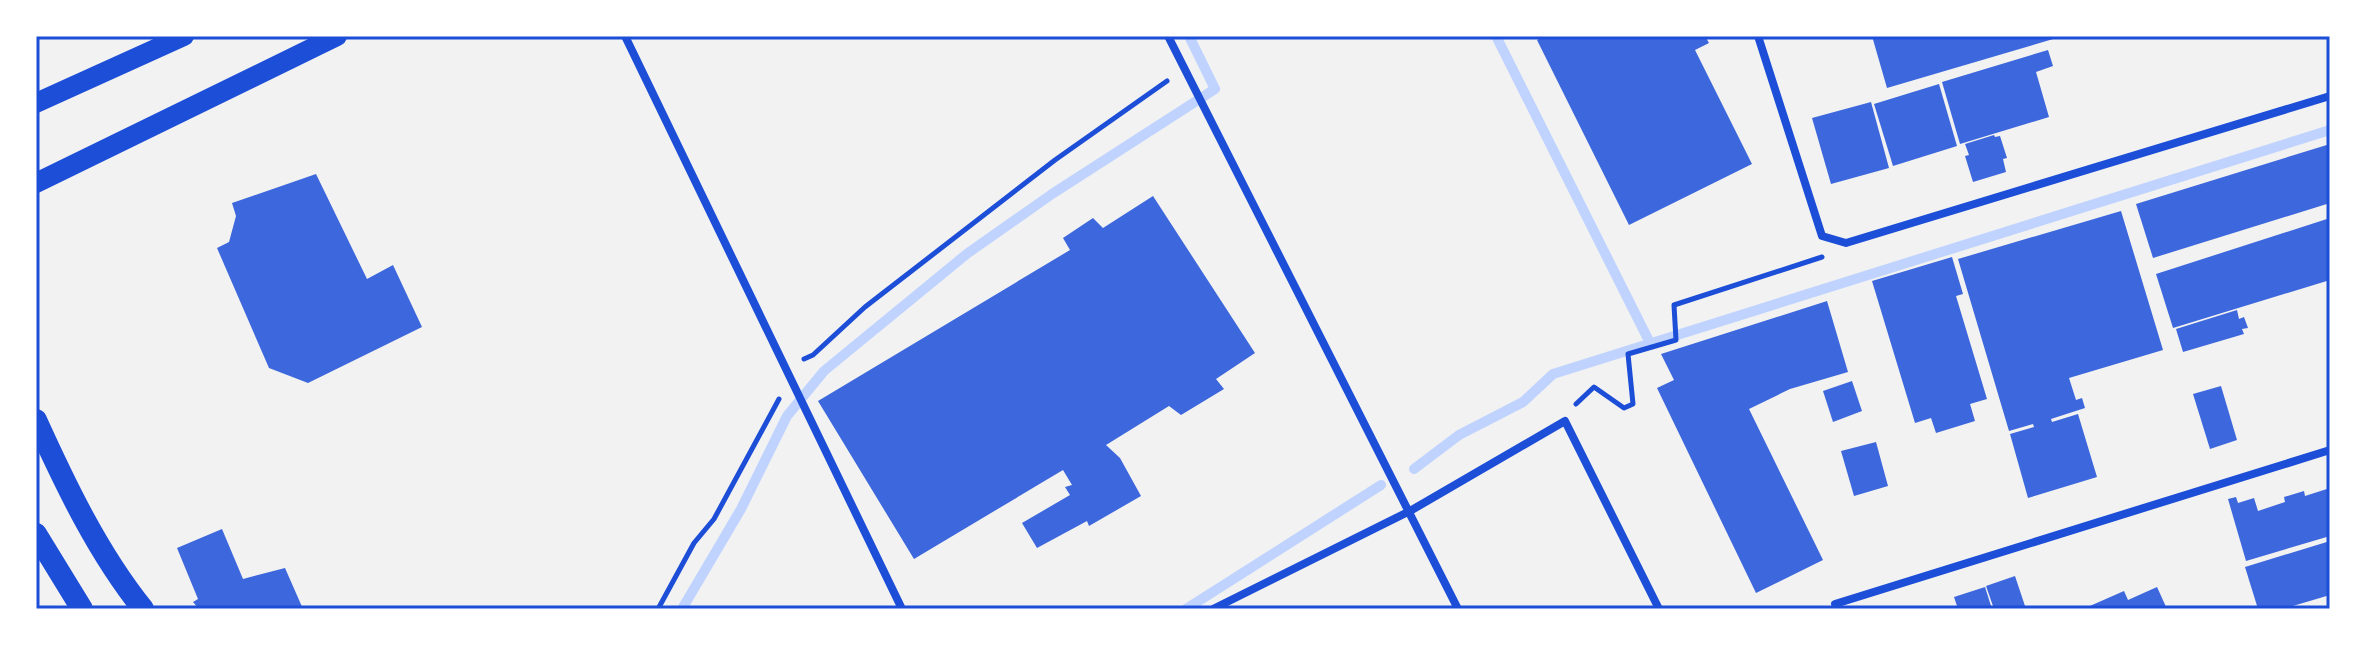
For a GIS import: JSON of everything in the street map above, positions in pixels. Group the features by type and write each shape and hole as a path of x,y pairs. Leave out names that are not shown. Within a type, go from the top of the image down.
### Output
{"highway":[{"path":"36,420 71,496 143,609"},
{"path":"36,534 82,609"}],"main road":[{"path":"36,103 184,36"},
{"path":"36,183 337,36"}],"street":[{"path":"625,36 902,609"},
{"path":"1168,36 1458,609"},
{"path":"1758,36 1822,236 1846,243 2330,96"},
{"path":"1213,609 1410,511 1565,421 1659,609"},
{"path":"1835,604 2330,450"}],"path":[{"path":"785,367 813,355 865,307 1055,160 1161,85 1186,71"},
{"path":"1565,421 1578,402 1594,387 1624,408 1633,404 1628,354 1676,340 1674,305 1825,257 1846,243"},
{"path":"658,609 694,543 714,519 775,405 793,384"}],"building":[{"path":"1545,36 1705,36 1709,43 1695,50 1752,164 1629,225 1537,40"},
{"path":"1872,36 2060,36 2060,37 1887,88"},
{"path":"2048,50 2053,66 2036,72 2049,117 1960,144 1942,82"},
{"path":"1939,84 1957,146 1893,166 1874,104"},
{"path":"1871,102 1889,168 1831,184 1812,118"},
{"path":"2000,136 2007,158 2003,159 2006,172 1973,182 1965,156 1969,155 1965,144"},
{"path":"2330,144 2330,203 2153,258 2136,204"},
{"path":"316,174 367,279 393,265 422,327 308,383 269,368 217,248 229,242 236,216 232,203"},
{"path":"1153,196 1255,353 1216,379 1224,389 1181,415 1169,406 1106,445 1120,458 1141,496 1089,526 1087,521 1037,548 1022,523 1070,495 1065,487 1072,485 1063,470 914,559 818,401 1070,250 1063,238 1093,218 1103,228"},
{"path":"2121,211 2163,350 2069,378 2076,400 2082,398 2085,408 2051,419 2052,422 2078,414 2097,477 2028,498 2010,434 2034,427 2033,424 2009,431 1958,259"},
{"path":"2330,218 2330,280 2173,328 2156,274"},
{"path":"1952,257 1963,294 1956,296 1987,399 1970,404 1975,421 1936,433 1931,418 1915,423 1872,281"},
{"path":"1827,301 1848,372 1790,389 1749,409 1823,560 1756,593 1657,388 1674,380 1661,354"},
{"path":"2237,310 2239,319 2244,317 2248,328 2242,329 2244,334 2183,352 2176,329"},
{"path":"1852,381 1862,411 1833,422 1823,391"},
{"path":"2221,386 2237,440 2210,449 2193,394"},
{"path":"1876,442 1888,486 1854,496 1841,451"},
{"path":"2330,488 2330,536 2246,561 2228,499 2236,497 2238,503 2254,498 2258,511 2285,502 2284,497 2304,491 2305,496"},
{"path":"222,529 243,579 285,568 303,609 199,609 193,602 198,599 177,548"},
{"path":"2330,541 2330,595 2283,609 2258,609 2245,567"},
{"path":"2015,576 2026,609 1994,609 1986,586"},
{"path":"1985,587 1992,609 1958,609 1954,597"},
{"path":"2157,587 2167,609 2083,609 2124,591 2128,600"}],"waterway":[{"path":"682,609 741,509 787,416 824,371 968,253 1052,194 1215,89 1189,36"},
{"path":"1496,36 1651,345"},
{"path":"1414,469 1459,435 1523,402 1553,374 2330,130"},
{"path":"1186,609 1381,485"}]}
